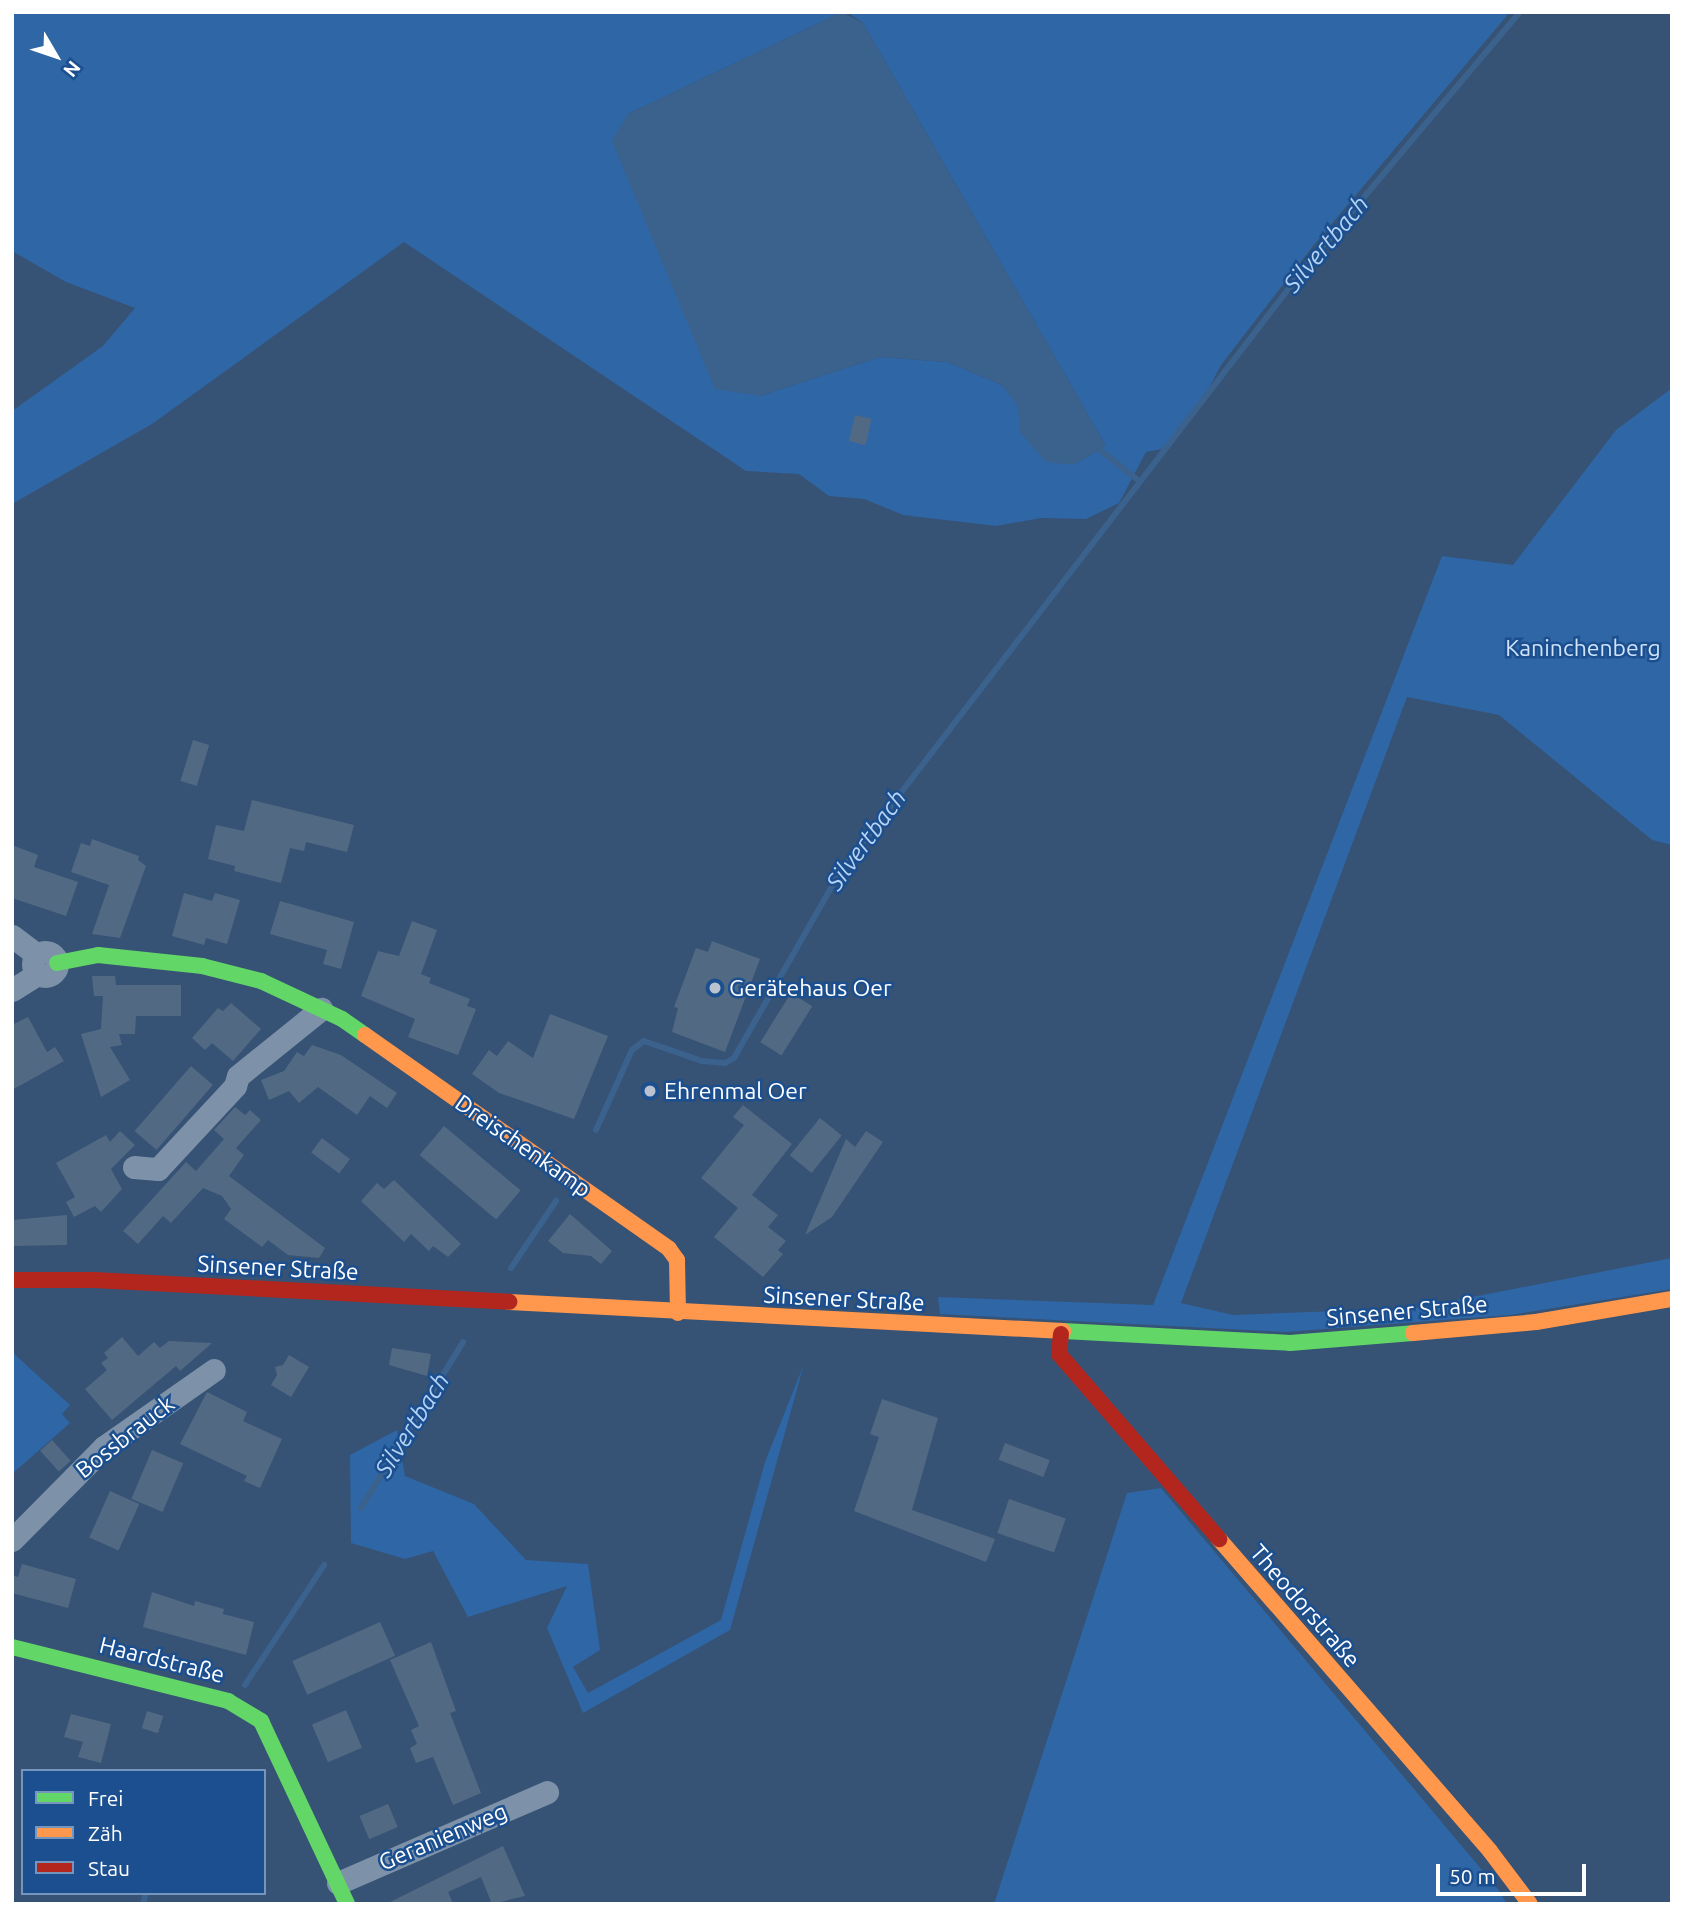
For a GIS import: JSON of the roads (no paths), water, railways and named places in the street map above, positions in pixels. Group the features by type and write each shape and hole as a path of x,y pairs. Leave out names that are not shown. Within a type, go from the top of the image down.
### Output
{"street":[{"path":"12,936 44,964"},
{"name":"Dreischenkamp","path":"12,990 44,964 98,955 202,965 261,981 321,1009 356,1027 647,1230 677,1261 678,1313"},
{"path":"134,1167 158,1169 235,1086 238,1076 321,1009"},
{"name":"Sinsener Straße","path":"12,1280 94,1280 1061,1334 1290,1343 1536,1322 1672,1299"},
{"name":"Theodorstraße","path":"1061,1334 1059,1354 1490,1851 1530,1904"},
{"name":"Bossbrauck","path":"12,1540 104,1447 214,1370"},
{"name":"Haardstraße","path":"12,1647 228,1701 261,1721 343,1893"},
{"name":"Geranienweg","path":"343,1893 547,1792"}],"waterway":[{"name":"Silvertbach","path":"596,1130 632,1050 644,1041 702,1061 725,1063 734,1058 840,872 1306,266 1520,12"},
{"name":"Silvertbach","path":"1100,450 1138,480"},
{"name":"Silvertbach","path":"511,1268 556,1201"},
{"name":"Silvertbach","path":"361,1508 463,1342"},
{"name":"Silvertbach","path":"245,1685 324,1565"},
{"name":"Silvertbach","path":"143,1904 145,1895"}],"place":[{"name":"Gerätehaus Oer","path":"715,988"},
{"name":"Ehrenmal Oer","path":"650,1091"}],"park label":[{"name":"Kaninchenberg","path":"1583,648"}]}
